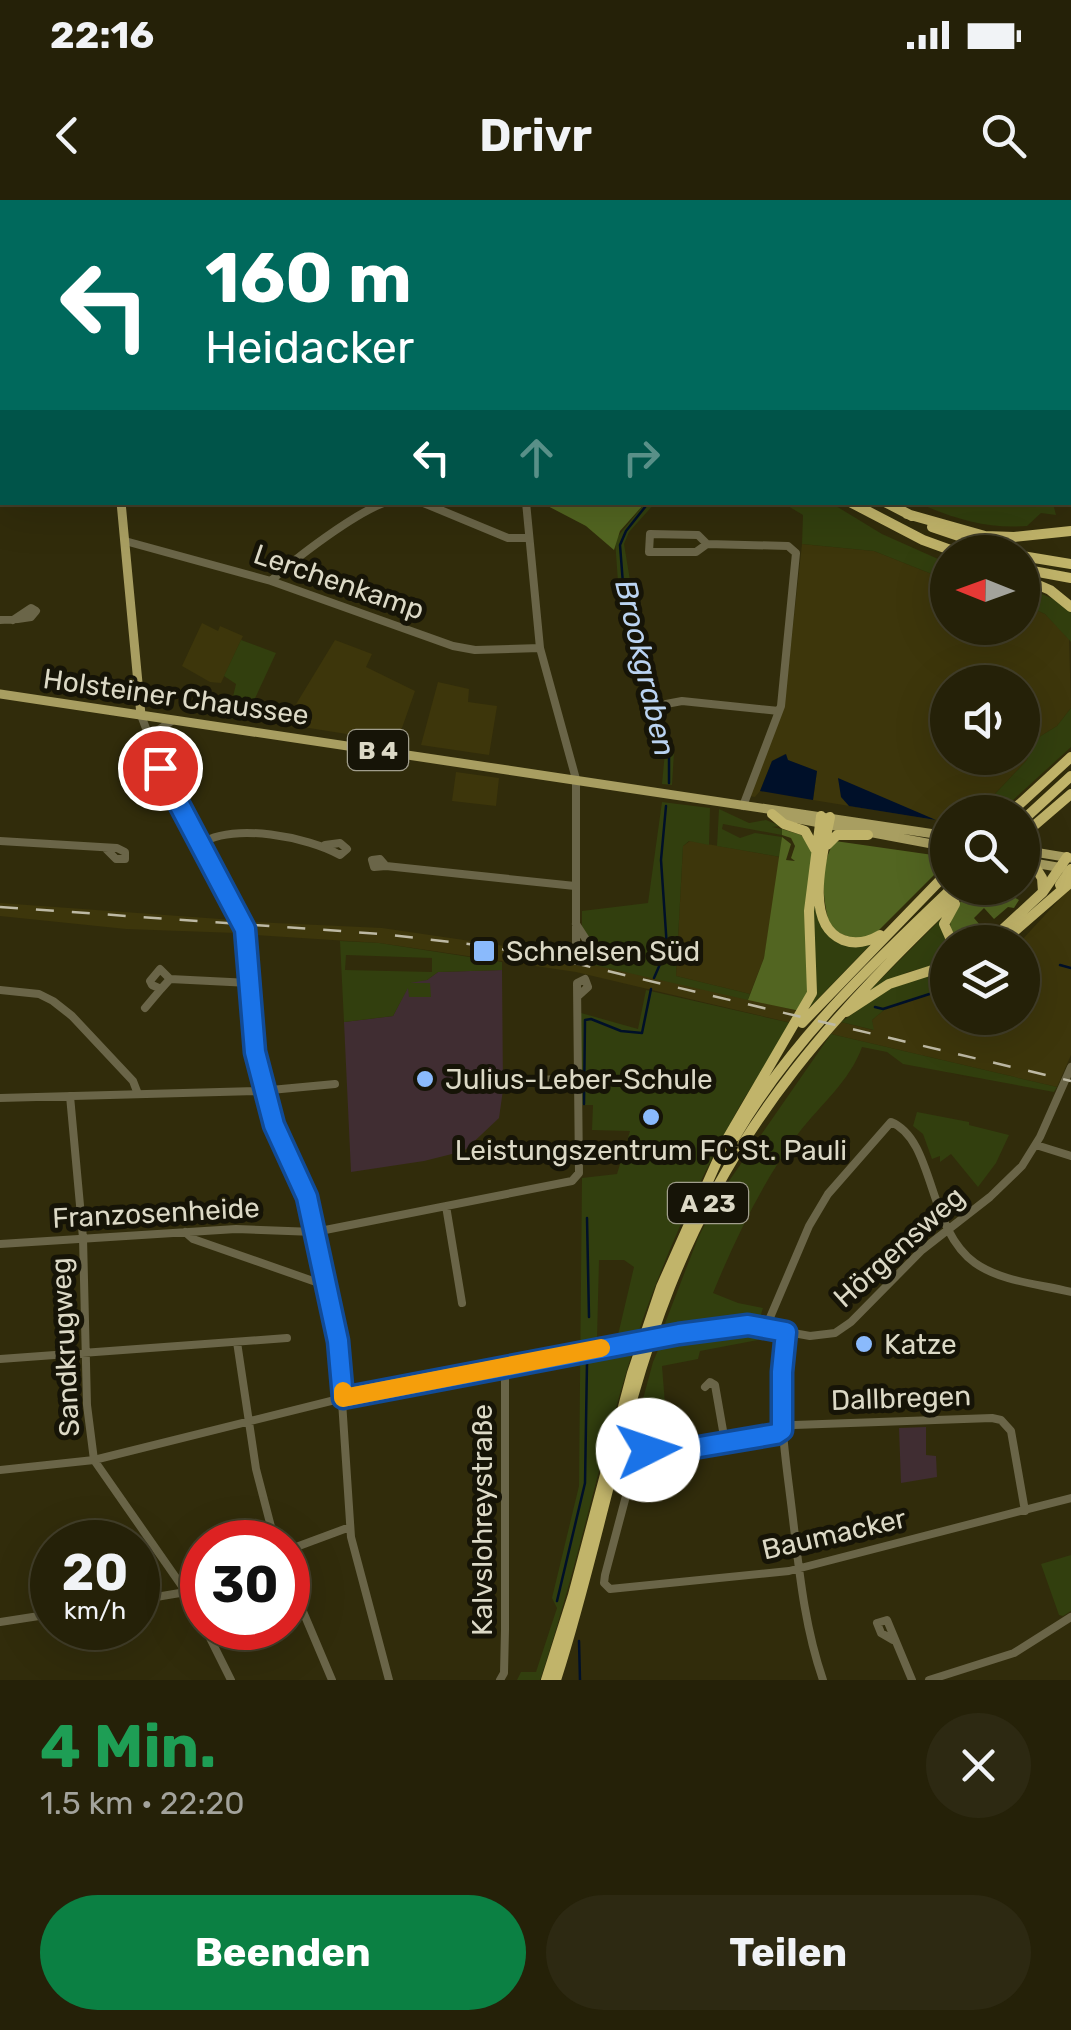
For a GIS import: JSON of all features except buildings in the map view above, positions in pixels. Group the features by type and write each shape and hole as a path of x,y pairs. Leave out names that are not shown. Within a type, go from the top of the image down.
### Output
{"highway":[{"path":"856,505 930,543"},
{"path":"890,505 951,535"},
{"path":"907,514 985,536 1071,531"},
{"path":"1040,559 1071,564"},
{"path":"1040,572 1071,578"},
{"path":"1040,586 1071,607"},
{"path":"1029,795 1069,758"},
{"path":"1040,805 1071,776"},
{"path":"1040,821 1071,794"},
{"path":"766,811 784,824 805,831 820,852 818,899 822,918 831,932 842,940 863,942 897,923"},
{"path":"802,1019 812,993 809,911 824,821"},
{"path":"820,852 837,835 868,835"},
{"path":"1018,925 1049,893 1068,864"},
{"path":"1040,876 1049,893"},
{"path":"1010,925 1049,893 1071,882"},
{"path":"705,1190 727,1139 773,1058 802,1019 930,890"},
{"name":"A 23","path":"546,1680 641,1346 671,1262 705,1190 756,1104 875,962 934,905"},
{"name":"A 23","path":"556,1680 582,1598 640,1376 668,1291 712,1195 750,1130 823,1024 948,905"},
{"path":"823,1024 889,984 930,971"}],"main road":[{"path":"121,505 142,715"},
{"name":"Holsteiner Chaussee","path":"0,694 576,779 824,821 930,834"},
{"name":"Holsteiner Chaussee","path":"824,821 868,835 930,845"},
{"path":"1040,855 1068,864"},
{"path":"1040,862 1068,864"}],"street":[{"path":"272,581 287,566 380,505"},
{"path":"429,505 508,538 529,538"},
{"path":"526,505 540,648 576,779 576,924"},
{"path":"707,544 698,535 650,534 649,552 696,552 707,544 788,546 795,550 780,711 743,806"},
{"name":"Lerchenkamp","path":"124,542 272,581 453,646 476,650 540,648"},
{"path":"0,620 13,620"},
{"path":"666,704 682,701 780,711"},
{"path":"142,715 167,784 245,929 255,1052 277,1131 304,1189 338,1341 350,1528 389,1680"},
{"path":"152,746 158,730 172,721"},
{"path":"200,844 218,835 245,832 325,845"},
{"path":"0,842 105,848"},
{"path":"386,866 575,886"},
{"path":"160,989 150,981 160,969 170,978 250,983"},
{"path":"145,1008 170,978"},
{"path":"0,990 40,994 64,1009 133,1081 138,1094"},
{"path":"513,1080 578,1079 578,996"},
{"name":"Hörgensweg","path":"0,1470 94,1460 343,1398 663,1336 748,1325 818,1336 842,1329 946,1229 1012,1177 1036,1146 1071,1067"},
{"name":"Franzosenheide","path":"0,1244 256,1228 315,1232 577,1178 578,1079"},
{"path":"0,1098 264,1091 335,1084"},
{"name":"Sandkrugweg","path":"70,1096 83,1238 88,1405 94,1460 180,1583"},
{"path":"766,1327 809,1226 828,1194 888,1123 895,1122 915,1143 950,1240 964,1255 988,1271 1071,1292"},
{"path":"1036,1146 1071,1156"},
{"path":"446,1206 462,1302"},
{"path":"185,1232 193,1239 258,1263 326,1282"},
{"path":"786,1332 782,1430 807,1623 820,1679"},
{"path":"0,1359 287,1338"},
{"path":"237,1342 259,1488 268,1520"},
{"name":"Kalvslohreystraße","path":"504,1678 505,1368"},
{"path":"705,1387 711,1382 716,1387 725,1442"},
{"name":"Dallbregen","path":"606,1586 605,1576 634,1466 643,1458 650,1461 658,1454 776,1434 794,1425 992,1418 1004,1423 1012,1436 1025,1511"},
{"name":"Baumacker","path":"606,1586 614,1589 682,1584 799,1568 1071,1498"},
{"path":"310,1542 350,1528"},
{"path":"0,1622 30,1617"},
{"path":"929,1680 1014,1653 1071,1617"},
{"path":"310,1628 332,1680"},
{"path":"893,1640 912,1680"},
{"name":"Sandkrugweg","path":"216,1650 231,1680"}],"shaded area":[{"path":"802,544 874,551 930,573 930,645 1040,645 1040,612 1069,638 1071,708 1057,726 1040,736 1040,665 930,665 930,775 1013,775 994,795 930,795 930,819 813,800 817,771 787,760 785,754 772,761 760,791 755,797 749,796 784,707"},
{"path":"202,623 243,636 221,683 210,682 182,666"},
{"path":"335,640 372,654 366,667 415,691 397,742 284,724"},
{"path":"438,682 469,689 468,702 497,706 489,755 421,745"},
{"path":"456,772 499,778 496,806 452,801"},
{"path":"690,841 781,857 764,958 750,994 676,976 683,846"},
{"path":"1071,887 1071,1055 1057,1087 831,1034 841,1022 873,1030 872,1020 884,1010 930,994 930,1035 1040,1035 1040,925 1036,925"},
{"path":"0,903 234,920 236,933 126,929 0,916"},
{"path":"252,922 382,928 512,947 577,958 798,1011 791,1023 576,972 379,943 255,935"},
{"name":"Julius-Leber-Schule","path":"502,970 503,1090 499,1118 464,1151 351,1172 344,1022 393,1016 411,981 427,980 438,972"},
{"path":"926,1427 926,1455 936,1456 937,1477 901,1483 899,1428"}],"green space":[{"path":"546,505 642,505 620,531 614,550 586,526"},
{"path":"643,505 653,505 629,532 624,544 638,629 663,726 674,752 672,785 662,784 665,752 648,711 619,596 615,540"},
{"path":"786,505 834,505 882,534 930,555 930,573 874,551 802,544 803,515"},
{"path":"923,505 1054,505 1056,515 1041,513 1027,526 998,526 958,518"},
{"path":"1040,593 1071,611 1071,642 1040,612"},
{"path":"241,640 276,653 245,720 228,718 236,684 224,676"},
{"path":"1071,708 1071,747 1019,795 994,795 1013,775 1040,775 1040,736 1057,726"},
{"path":"662,802 710,808 709,845 689,841 683,846 676,976 750,994 748,1000 576,961 575,951 584,954 590,945 582,926 582,911 648,903"},
{"path":"719,809 749,823 766,820 781,826 772,827 782,829 782,835 723,824 722,829 740,838 755,833 782,837 781,857 717,846"},
{"path":"782,829 801,835 813,848 808,995 800,1011 748,1000 764,958 782,837 791,844 786,860 795,861 791,858 795,846 791,838 782,835"},
{"path":"835,841 930,855 930,879 878,931 854,938 830,927 824,872"},
{"path":"815,883 826,929 870,945 810,1007"},
{"path":"958,905 1016,905 994,919 984,908 974,918 980,925 950,925"},
{"path":"930,930 930,966 908,972 867,993"},
{"path":"340,941 379,943 502,962 502,970 438,972 427,980 410,983 430,983 431,997 409,997 408,988 393,1016 344,1022","holes":["346,955 432,958 432,972 345,970"]},
{"path":"930,975 930,994 884,1010 872,1020 874,1030 841,1022 891,987"},
{"path":"646,990 791,1023 709,1164 670,1249 637,1336 612,1344 619,1349 634,1347 566,1597 540,1680 517,1680 521,1672 536,1672 557,1608 552,1598 579,1486 582,1178 617,1174 630,1131 592,1130 593,1105 581,1105 581,1013 638,1029","holes":["599,1260 624,1260 634,1267 618,1335 597,1339"]},
{"path":"831,1034 1057,1087 1054,1092 903,1064 887,1052 862,1047 842,1082 798,1134 761,1191 713,1293 763,1308 759,1321 662,1331 698,1238 722,1191"},
{"path":"917,1112 1009,1135 996,1163 978,1187 951,1154 940,1162 940,1156 932,1159 923,1134 913,1126"},
{"path":"728,1331 729,1335 757,1332 758,1340 700,1351 698,1359 662,1366 666,1417 649,1420 649,1426 639,1428 626,1477 622,1476 661,1343"},
{"path":"1071,1555 1071,1611 1063,1616 1059,1615 1041,1564"}],"water":[{"path":"786,754 788,760 817,771 813,800 760,791 772,761"},
{"path":"838,778 930,819 849,806 841,797"}],"waterway":[{"name":"Brookgraben","path":"647,505 620,545 624,597 653,713 669,753 669,783"},
{"name":"Brookgraben","path":"654,978 667,948 661,860 666,806"},
{"path":"1060,965 1071,968"},
{"name":"Brookgraben","path":"584,1104 585,1020 642,1033 651,989"},
{"path":"875,1007 883,1009 930,994"},
{"name":"Brookgraben","path":"587,1218 589,1317"},
{"name":"Brookgraben","path":"557,1601 585,1483 587,1363"},
{"name":"Brookgraben","path":"579,1641 580,1680"}],"railway":[{"path":"0,907 382,934 485,946 574,963 1071,1081"}],"slow traffic":[{"path":"343,1391 343,1398 601,1348"}],"place":[{"name":"Schnelsen Süd","path":"484,951"},
{"name":"Julius-Leber-Schule","path":"425,1079"},
{"name":"Leistungszentrum FC St. Pauli","path":"651,1117"},
{"name":"Katze","path":"864,1344"}],"route":[{"path":"160,768 245,929 255,1052 270,1114 307,1197 338,1341 343,1398 679,1334 748,1325 786,1332 782,1430 658,1454 648,1450"}]}
